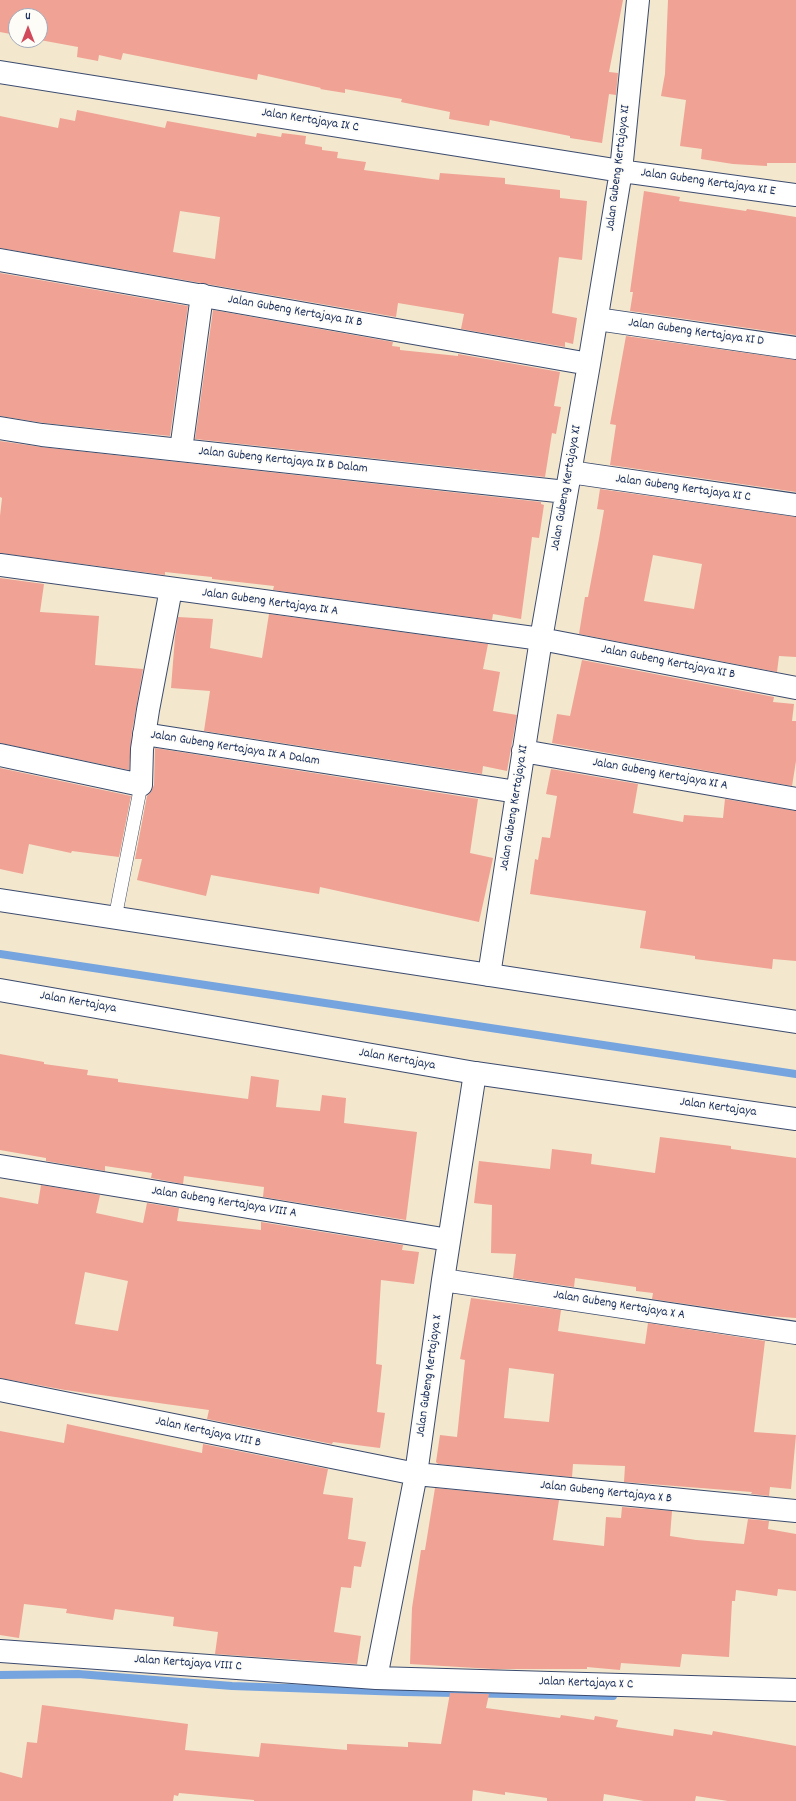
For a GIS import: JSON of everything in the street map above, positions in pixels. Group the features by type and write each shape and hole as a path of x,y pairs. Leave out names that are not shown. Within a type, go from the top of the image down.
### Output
{"street":[{"name":"Jalan Gubeng Kertajaya XI","path":"489,975 541,639 621,171 638,0"},
{"name":"Jalan Kertajaya IX C","path":"0,72 621,171"},
{"name":"Jalan Gubeng Kertajaya XI E","path":"621,171 796,195"},
{"name":"Jalan Gubeng Kertajaya IX B","path":"0,260 589,364"},
{"path":"181,450 202,295"},
{"name":"Jalan Gubeng Kertajaya XI D","path":"596,319 796,348"},
{"name":"Jalan Gubeng Kertajaya IX B Dalam","path":"0,428 42,435 181,450 568,482"},
{"name":"Jalan Gubeng Kertajaya XI C","path":"568,482 796,505"},
{"name":"Jalan Gubeng Kertajaya IX A","path":"0,565 541,639"},
{"path":"144,734 171,589"},
{"name":"Jalan Gubeng Kertajaya XI B","path":"541,639 796,688"},
{"name":"Jalan Gubeng Kertajaya IX A Dalam","path":"140,785 144,734 517,792"},
{"name":"Jalan Gubeng Kertajaya XI A","path":"524,752 796,799"},
{"path":"0,755 140,785"},
{"path":"0,900 796,1022"},
{"name":"Jalan Kertajaya","path":"0,990 475,1073 796,1119"},
{"name":"Jalan Gubeng Kertajaya X","path":"376,1678 416,1474 443,1280 475,1073"},
{"name":"Jalan Gubeng Kertajaya VIII A","path":"0,1166 449,1240"},
{"name":"Jalan Gubeng Kertajaya X A","path":"443,1280 796,1333"},
{"name":"Jalan Kertajaya VIII B","path":"0,1390 416,1474"},
{"name":"Jalan Gubeng Kertajaya X B","path":"416,1474 796,1511"},
{"name":"Jalan Kertajaya VIII C","path":"0,1651 376,1678"},
{"name":"Jalan Kertajaya X C","path":"376,1678 796,1690"}],"lane":[{"path":"114,918 140,785"}],"building":[{"path":"0,0 623,0 609,72 618,73 616,95 609,94 602,143 570,138 570,136 490,120 489,126 449,119 450,112 401,102 402,99 345,89 345,93 320,89 321,88 258,74 257,80 123,53 121,60 99,55 98,61 77,57 78,47 48,41 48,8 8,8 8,34 0,32"},
{"path":"668,0 796,0 796,163 767,163 767,166 733,164 701,159 702,149 680,146 686,100 661,96 665,74"},
{"path":"77,110 165,128 167,121 256,137 257,133 281,137 282,133 306,136 305,144 322,147 322,150 338,152 337,158 366,162 364,170 439,180 440,173 505,178 505,184 560,190 560,198 587,201 582,260 559,257 552,313 577,318 573,344 565,342 565,347 461,329 464,314 398,303 396,317 0,248 0,116 58,128 60,118 75,121","holes":["180,211 220,217 215,259 173,252"]},
{"path":"644,191 680,197 679,201 746,211 747,209 796,217 796,335 630,311 633,292 630,292"},
{"path":"0,273 188,306 170,436 44,423 0,416"},
{"path":"213,310 393,342 392,346 400,347 400,350 458,356 458,354 560,372 554,406 561,407 556,434 552,433 545,477 195,439"},
{"path":"626,336 796,360 796,492 610,465 616,425 610,424"},
{"path":"0,441 41,447 541,502 541,504 544,505 539,538 532,537 521,619 493,614 492,620 273,590 274,586 212,579 212,577 165,572 165,575 0,553 0,516 2,498 0,497"},
{"path":"600,489 796,517 796,657 779,656 777,672 579,634 585,597 588,597 604,510 597,509","holes":["653,555 702,564 694,609 644,601"]},
{"path":"0,578 44,584 40,612 99,616 95,665 143,669 132,732 129,770 0,743"},
{"path":"269,614 488,644 483,669 500,672 493,711 517,715 507,771 483,766 482,774 204,731 210,691 171,688 178,617 213,619 210,648 262,658"},
{"path":"582,660 774,697 773,702 794,704 792,721 796,721 796,761 792,786 552,743 557,714 570,716"},
{"path":"155,748 478,799 470,853 493,858 479,922 320,887 319,894 211,875 206,896 137,880 142,859 135,859 147,796 151,792 154,785"},
{"path":"0,768 131,796 119,857 72,851 71,853 29,844 23,874 0,869"},
{"path":"551,769 638,784 633,813 683,822 684,815 723,818 725,799 796,811 796,961 773,959 772,969 695,959 695,956 640,948 646,911 530,894 535,859 538,860 542,837 550,838 557,796 546,794"},
{"path":"0,1054 44,1062 44,1064 88,1070 87,1075 118,1079 118,1082 248,1099 251,1076 279,1080 276,1107 320,1111 322,1095 346,1098 344,1123 417,1132 406,1220 263,1197 264,1187 184,1176 183,1184 151,1178 152,1173 105,1166 105,1171 46,1161 46,1158 0,1150"},
{"path":"660,1137 731,1146 731,1149 796,1158 796,1318 768,1316 652,1299 653,1293 636,1291 636,1287 575,1278 574,1287 513,1278 516,1254 491,1253 492,1205 474,1203 479,1161 550,1169 552,1149 592,1154 591,1164 655,1173"},
{"path":"41,1185 100,1195 96,1213 143,1223 147,1203 179,1208 177,1221 261,1230 261,1222 403,1245 402,1250 419,1252 414,1284 381,1280 376,1364 382,1365 377,1412 385,1413 380,1448 333,1442 332,1444 207,1419 209,1410 65,1390 0,1378 0,1197 38,1204","holes":["85,1272 128,1281 118,1331 75,1324"]},
{"path":"471,1298 561,1310 558,1331 645,1344 648,1323 765,1341 754,1432 796,1435 791,1489 770,1487 769,1496 751,1494 752,1492 624,1482 625,1466 573,1464 572,1477 438,1464 436,1462 440,1435 457,1437 465,1360 460,1359","holes":["509,1368 554,1374 549,1422 504,1418"]},
{"path":"67,1424 202,1453 203,1444 328,1469 323,1494 353,1498 348,1539 366,1542 361,1567 354,1566 351,1588 341,1587 334,1632 361,1636 357,1664 215,1654 218,1632 173,1626 174,1617 115,1609 113,1620 66,1613 67,1609 24,1604 19,1638 0,1635 0,1431 64,1443"},
{"path":"435,1488 559,1500 553,1540 604,1546 606,1517 621,1518 622,1507 672,1511 670,1536 696,1540 744,1544 748,1519 769,1521 768,1529 796,1534 796,1591 778,1589 777,1596 736,1590 735,1601 732,1601 729,1657 682,1654 680,1667 621,1663 620,1670 587,1667 587,1669 493,1669 410,1664 412,1608 421,1550 425,1550"},
{"path":"450,1693 489,1694 486,1708 560,1718 561,1715 594,1720 595,1716 618,1720 616,1727 673,1736 674,1729 712,1735 713,1731 796,1746 796,1801 728,1801 696,1796 695,1801 644,1801 604,1794 603,1801 547,1801 547,1798 505,1792 505,1795 473,1790 472,1801 254,1801 179,1793 178,1796 174,1795 173,1801 0,1801 0,1772 22,1778 27,1742 37,1743 42,1705 188,1724 185,1750 259,1757 261,1743 347,1750 347,1744 408,1747 408,1742 441,1744"}],"waterway":[{"path":"0,954 796,1074"},
{"path":"0,1675 78,1674 232,1686 404,1692 613,1696"}]}
